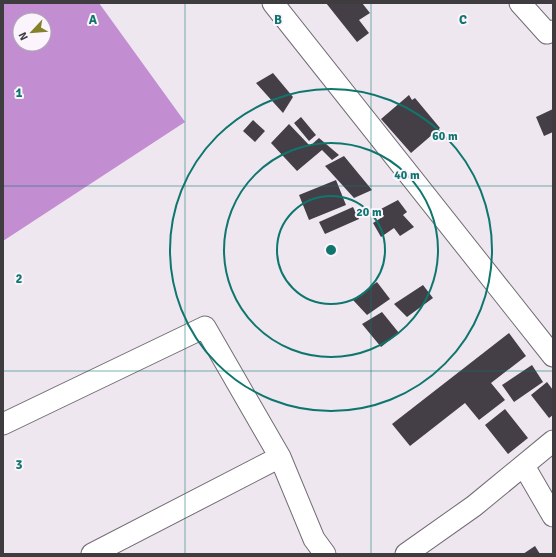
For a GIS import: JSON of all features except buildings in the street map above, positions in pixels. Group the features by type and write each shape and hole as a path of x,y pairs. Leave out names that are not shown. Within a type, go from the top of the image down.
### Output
{"street":[{"path":"273,3 553,356"},
{"path":"520,3 547,33 553,31"},
{"path":"3,424 205,327 280,457 314,539 325,554"},
{"path":"406,554 474,506 553,441"},
{"path":"92,554 280,457"},
{"path":"524,466 553,516"}],"shaded area":[{"path":"3,3 99,3 185,122 3,241"}]}
